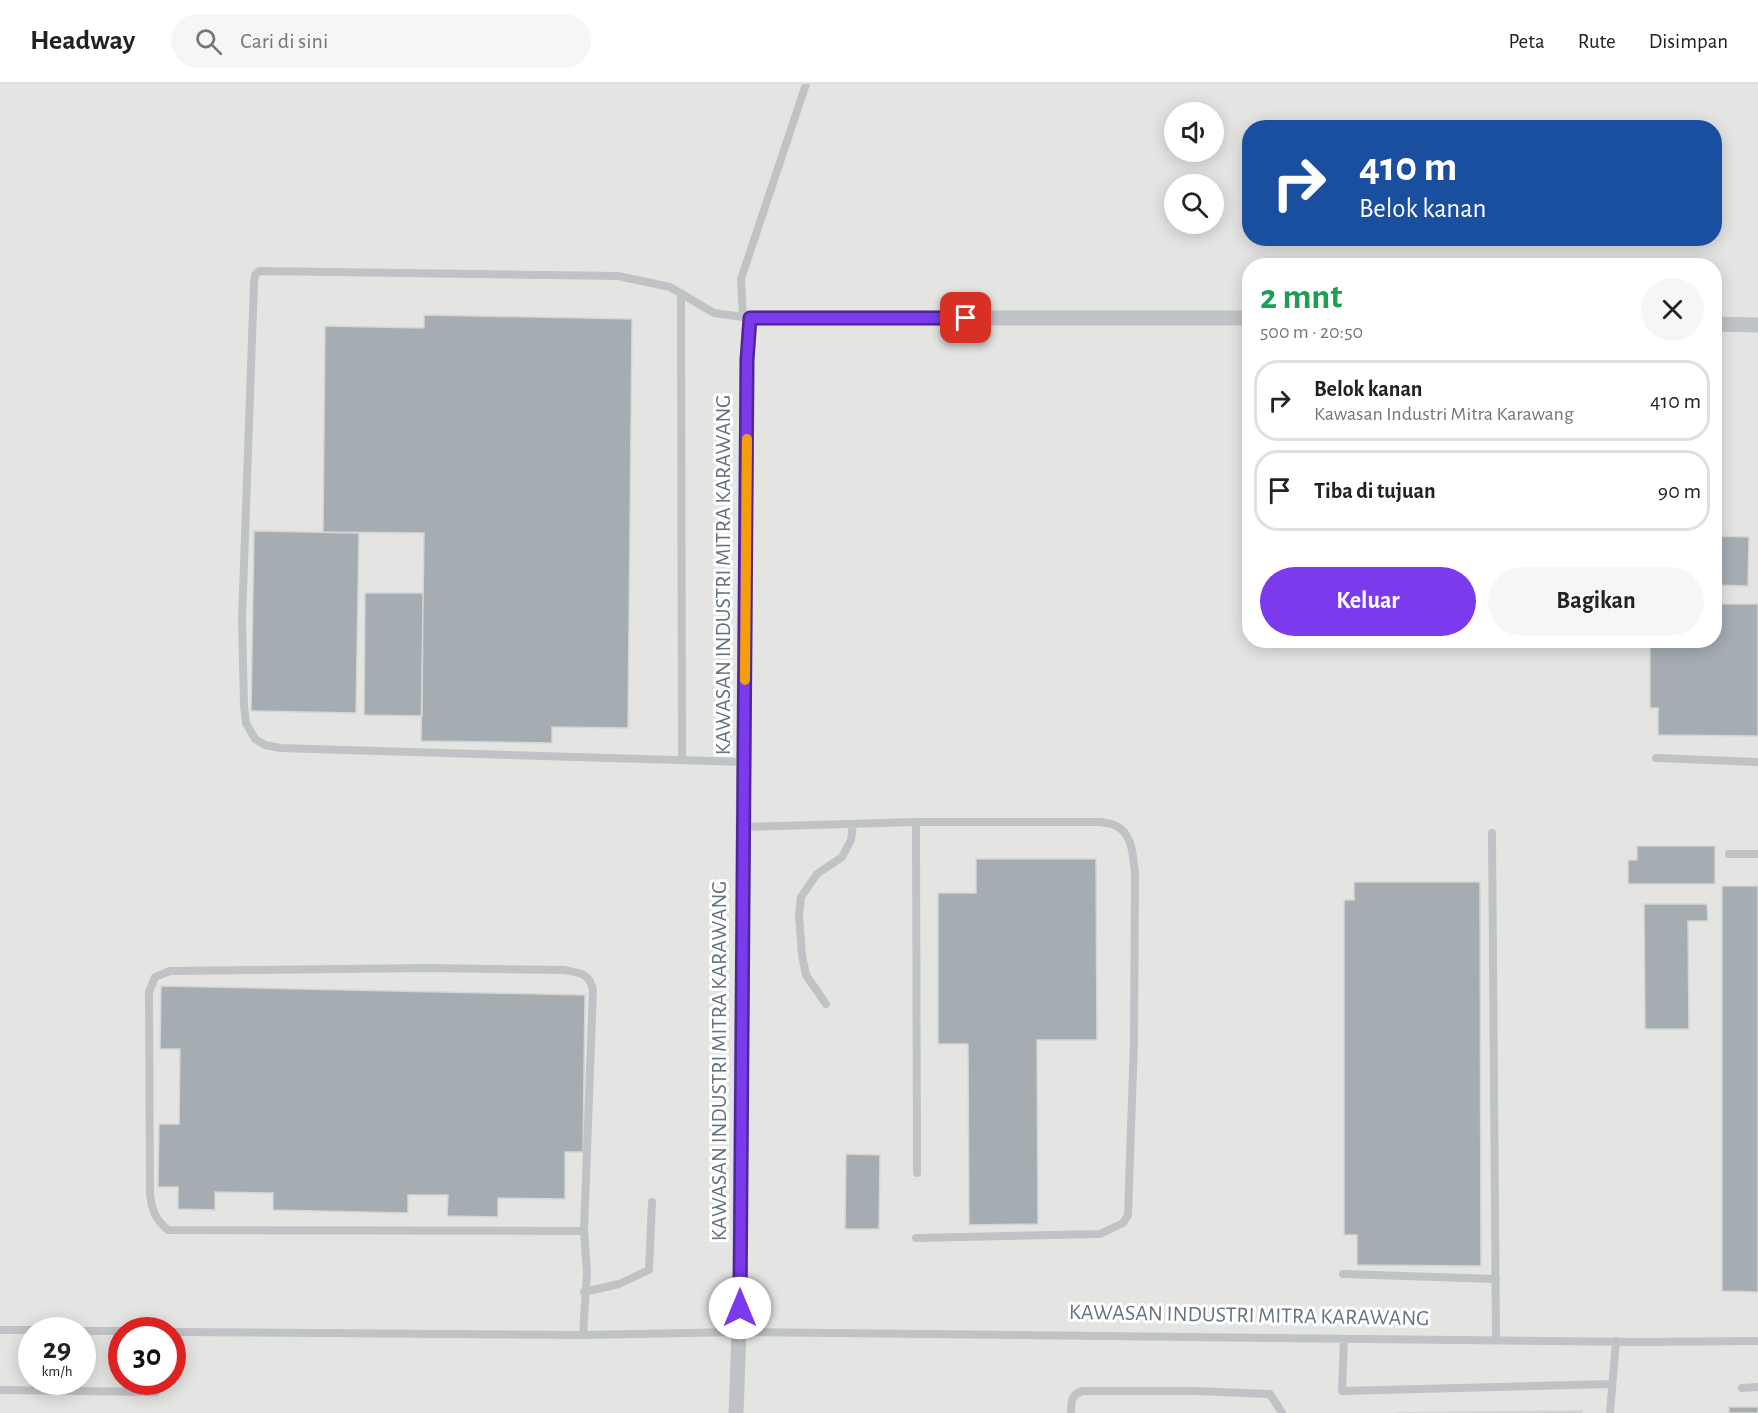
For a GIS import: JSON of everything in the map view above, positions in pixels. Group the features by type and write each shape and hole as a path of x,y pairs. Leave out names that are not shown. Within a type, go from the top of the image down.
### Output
{"street":[{"path":"747,317 1242,318"},
{"name":"KAWASAN INDUSTRI MITRA KARAWANG","path":"736,1413 740,1332 747,317"},
{"path":"1722,324 1758,325"}],"lane":[{"path":"744,762 280,748 265,745 255,739 246,723 242,620 254,282 255,275 259,271 618,276 670,287 714,313 747,317 741,279 806,84"},
{"path":"681,293 682,760"},
{"path":"1656,758 1758,762"},
{"path":"743,827 916,822 1100,822 1119,827 1127,835 1132,849 1135,873 1134,1041 1128,1215 1123,1223 1100,1234 916,1238"},
{"path":"916,822 917,1173"},
{"path":"826,1004 806,975 799,915 801,897 817,874 842,857 851,840 853,824"},
{"path":"1492,833 1496,1340"},
{"path":"1729,854 1758,854"},
{"path":"583,1335 587,1272 585,1231 593,990 592,982 585,975 564,970 428,968 170,971 155,977 149,992 150,1194 153,1213 168,1230 585,1231"},
{"path":"584,1292 619,1284 649,1270 652,1202"},
{"path":"1343,1274 1496,1279"},
{"path":"0,1330 18,1330"},
{"name":"KAWASAN INDUSTRI MITRA KARAWANG","path":"186,1332 583,1335 740,1332 1639,1342 1758,1341"},
{"path":"1344,1339 1342,1391 1612,1383"},
{"path":"1610,1413 1616,1341"},
{"path":"1742,1388 1758,1387"},
{"path":"0,1390 108,1391"},
{"path":"1071,1413 1073,1397 1077,1392 1106,1391 1270,1394 1282,1413"}],"shaded area":[{"path":"0,84 1758,84 1758,1413 0,1413"}],"building":[{"path":"424,315 632,319 628,728 552,727 552,743 421,741 424,533 323,532 325,326 424,328"},
{"path":"254,531 359,533 356,713 251,711"},
{"path":"1722,536 1749,537 1748,586 1722,585"},
{"path":"365,593 423,593 422,716 364,715"},
{"path":"1722,604 1758,604 1758,736 1658,735 1658,708 1650,708 1650,648 1722,648"},
{"path":"1637,846 1715,846 1715,884 1628,884 1628,860 1637,860"},
{"path":"976,859 1096,859 1097,1040 1037,1040 1038,1224 969,1225 968,1044 938,1044 938,893 976,893"},
{"path":"1354,882 1480,882 1481,1266 1357,1265 1357,1235 1344,1235 1344,900 1354,900"},
{"path":"1722,886 1758,886 1758,1292 1722,1291"},
{"path":"1644,904 1707,904 1708,921 1688,921 1689,1029 1645,1029"},
{"path":"161,986 585,995 583,1152 565,1152 565,1199 498,1198 498,1217 447,1216 448,1195 408,1195 408,1213 273,1210 273,1193 215,1192 215,1210 178,1209 178,1187 158,1187 159,1124 179,1124 180,1049 160,1049"},
{"path":"846,1154 880,1155 879,1229 845,1229"},
{"path":"1729,1407 1758,1407 1758,1413 1729,1413"},
{"path":"1582,1411 1582,1413 1396,1413"}],"slow traffic":[{"path":"745,680 747,439"}],"route":[{"path":"740,1308 747,360 750,318 966,318"}]}
